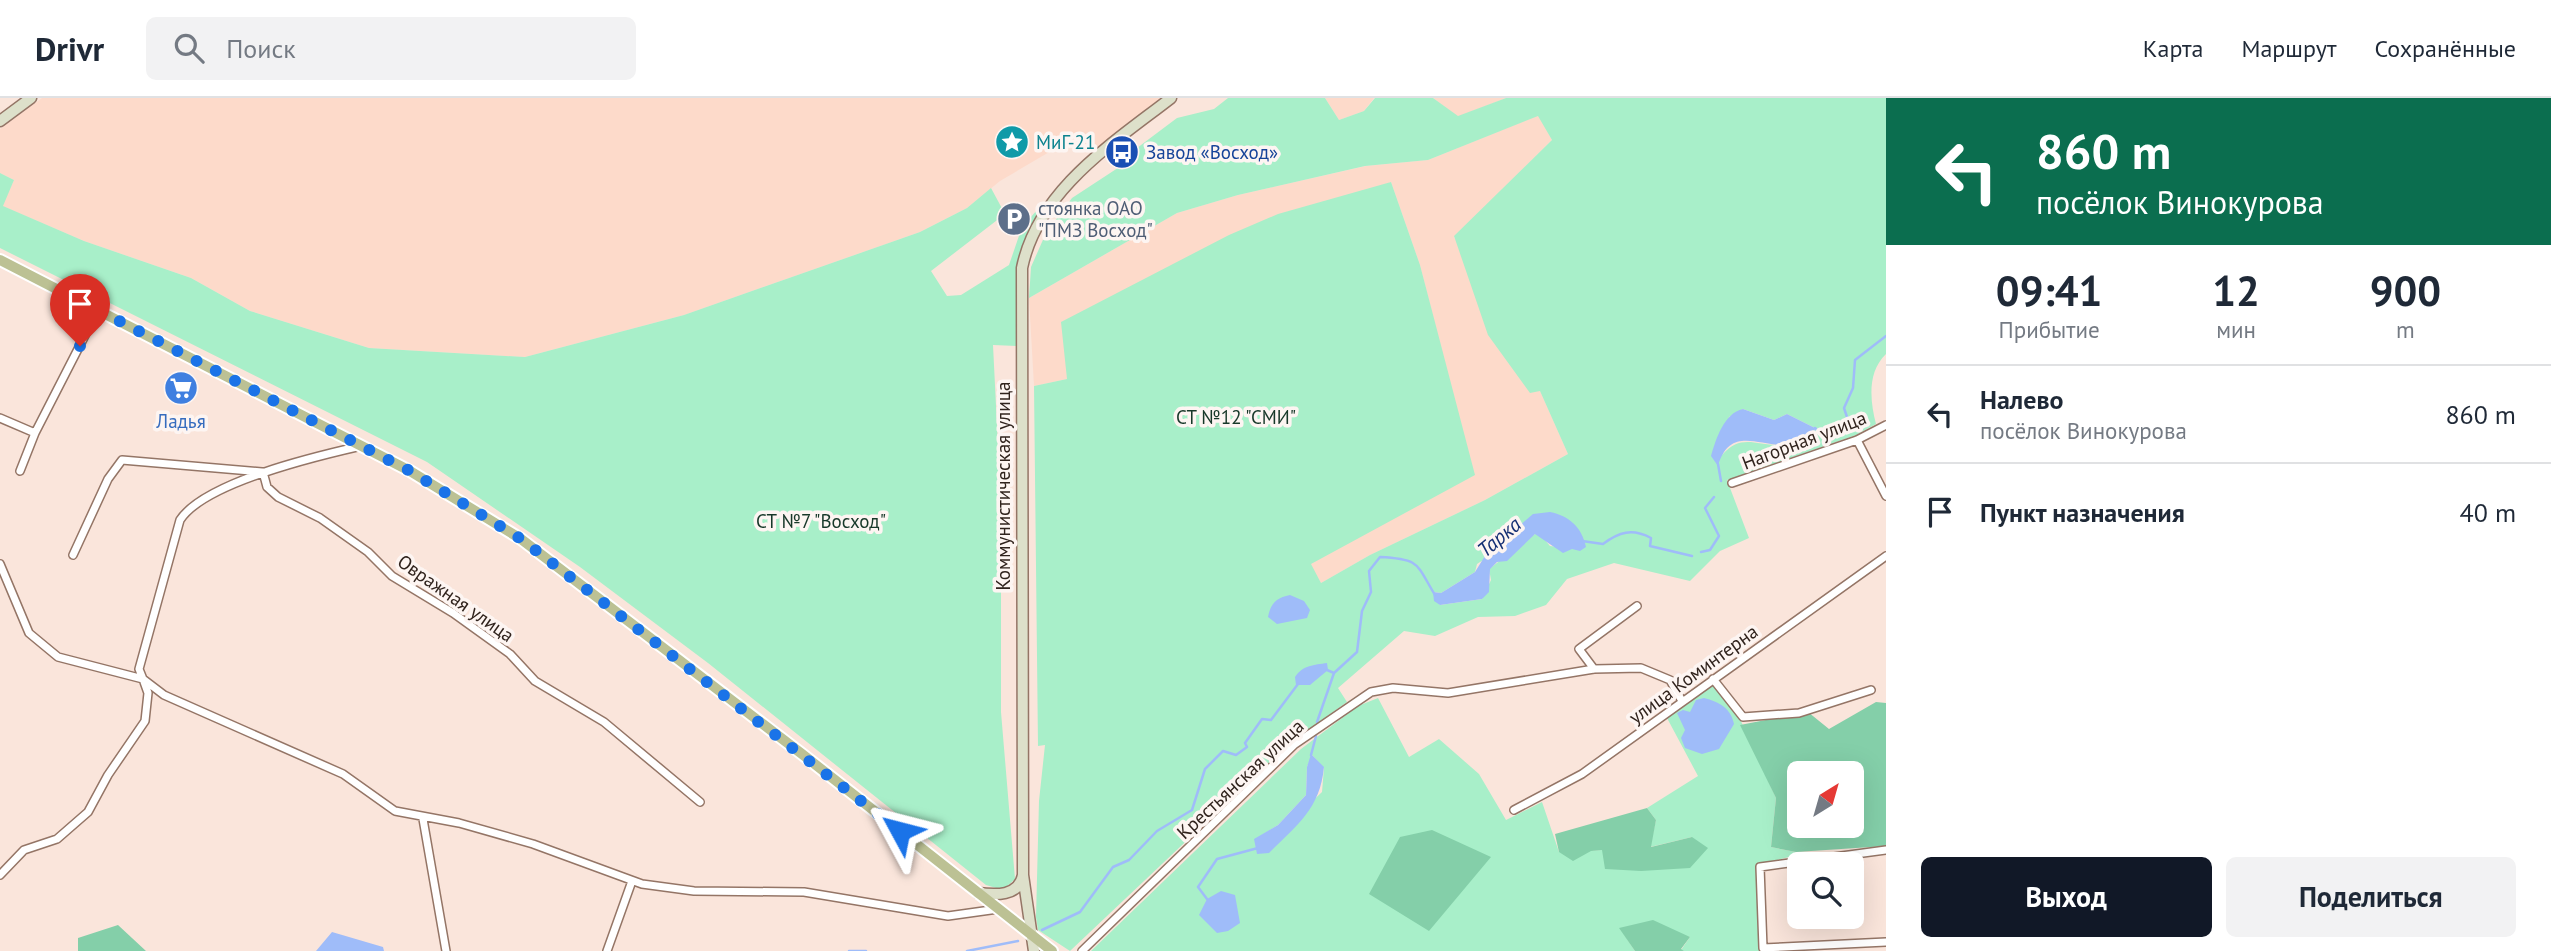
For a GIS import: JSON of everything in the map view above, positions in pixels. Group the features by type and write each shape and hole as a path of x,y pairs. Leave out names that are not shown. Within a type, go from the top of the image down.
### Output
{"main road":[{"path":"0,121 31,98"},
{"name":"Коммунистическая улица","path":"1034,951 1023,875 1020,343 1022,268 1032,236 1060,193 1089,163 1171,98"},
{"path":"0,260 410,471 521,539 1052,951"},
{"path":"978,893 1006,894 1015,890 1023,875"}],"street":[{"path":"20,471 35,433 98,310"},
{"path":"0,418 35,433"},
{"name":"Нагорная улица","path":"1732,483 1857,440 1886,425"},
{"path":"1857,440 1886,496"},
{"path":"0,876 24,850 57,839 88,812 145,721 148,693 139,669 180,520 193,504 263,472 296,461 361,446"},
{"path":"73,555 108,479 122,460 263,472"},
{"name":"Овражная улица","path":"263,472 267,487 278,497 320,518 368,552 392,576 453,613 510,654 535,681 613,729 700,802"},
{"name":"улица Коминтерна","path":"1514,810 1582,774 1886,556"},
{"path":"0,564 29,633 58,657 143,679 181,704 344,774 395,811 423,819 459,823 533,844 632,881 694,891 804,892 948,916 998,909"},
{"path":"1594,669 1579,649 1637,606"},
{"name":"Крестьянская улица","path":"1082,951 1295,744 1371,692 1393,688 1448,694 1594,669 1641,668 1670,680 1682,701"},
{"path":"1713,679 1743,717 1799,713 1871,690"},
{"path":"423,819 446,951"},
{"path":"1886,850 1791,860 1760,867 1764,949 1886,942"},
{"path":"607,951 632,881"}],"shaded area":[{"path":"42,98 1164,98 1098,148 1086,144 1081,138 1068,141 1000,181 967,208 920,232 684,315 525,357 369,348 250,311 191,278 84,241 2,206 14,180 0,173 0,129"},
{"path":"1325,98 1374,98 1364,111 1339,120"},
{"path":"1433,98 1506,98 1458,117"},
{"path":"1539,115 1552,140 1454,237 1540,391 1568,454 1485,500 1370,555 1321,583 1310,564 1364,533 1444,360 1420,265 1391,182 1065,334 1067,379 1034,386 1029,298 1177,213 1238,195 1366,166 1428,160"}],"green space":[{"name":"СТ №12 \"СМИ\"","path":"1228,98 1325,98 1339,120 1364,111 1375,98 1433,98 1458,116 1506,98 1886,98 1886,354 1873,378 1872,406 1876,424 1856,435 1727,480 1749,538 1720,551 1690,581 1614,563 1567,579 1546,605 1515,616 1478,617 1435,636 1404,631 1338,688 1347,702 1291,742 1070,951 1038,930 1036,917 1039,801 1045,745 1038,746 1034,386 1067,379 1061,322 1229,235 1278,214 1391,182 1420,265 1475,475 1311,564 1321,583 1370,555 1485,500 1568,454 1540,391 1530,393 1488,335 1454,236 1552,140 1538,116 1428,160 1365,166 1238,195 1177,213 1029,298 1031,267 1046,233 1072,198 1130,160 1137,148 1177,118 1214,109","holes":["1743,409 1774,420 1787,414 1815,428 1810,437 1786,444 1742,443 1722,455 1729,417","1518,527 1586,547 1572,549 1550,546 1540,534 1535,534 1489,569 1491,580 1482,599 1440,605 1433,592 1441,593 1475,572 1477,564 1506,545"]},
{"name":"СТ №7 \"Восход\"","path":"0,173 14,180 3,206 84,241 191,278 250,311 369,348 525,357 684,315 920,232 967,208 991,188 1005,214 931,271 947,296 961,295 1009,265 1022,227 1038,209 1041,211 1019,277 1017,346 993,345 1001,507 1001,712 1015,879 1003,890 986,885 708,663 580,567 427,462 0,248"},
{"path":"1713,685 1740,719 1776,798 1771,847 1796,852 1787,852 1787,858 1758,865 1760,951 1684,951 1681,950 1690,937 1620,928 1635,951 1091,951 1301,749 1358,706 1378,698 1409,757 1439,739 1479,774 1506,820 1542,802 1559,852 1602,850 1641,871 1692,837 1650,847 1656,820 1647,808 1698,776 1667,718","holes":["1312,755 1324,768 1322,792 1257,854 1259,837 1278,825 1306,795 1307,767"]},
{"path":"1876,702 1886,703 1886,846 1796,852 1771,847 1776,798 1740,725 1808,712 1829,729"},
{"path":"1647,808 1656,820 1651,847 1692,837 1708,848 1690,868 1641,871 1605,869 1602,850 1591,851 1573,861 1559,852 1555,834"},
{"path":"1432,830 1491,857 1429,931 1369,894 1400,837"},
{"path":"1653,920 1690,937 1681,949 1684,951 1635,951 1619,928"},
{"path":"118,925 146,951 78,951 78,938"}],"water":[{"path":"1743,409 1774,420 1787,414 1815,428 1814,433 1810,437 1797,437 1788,445 1738,442 1723,453 1718,466 1711,456 1718,435 1726,421 1736,411"},
{"path":"1550,512 1574,523 1586,547 1580,551 1572,549 1563,553 1535,534 1507,561 1497,562 1490,569 1489,592 1482,599 1440,605 1434,601 1433,592 1441,593 1475,572 1488,551 1506,545 1518,527 1533,514"},
{"path":"1290,595 1304,601 1310,610 1307,618 1277,624 1268,617 1271,608 1275,602"},
{"path":"1327,663 1328,670 1310,685 1296,685 1295,677 1302,670"},
{"path":"1704,698 1724,706 1734,724 1719,749 1702,754 1685,748 1681,738 1685,730 1677,713 1683,710 1690,712 1696,700"},
{"path":"1311,754 1324,767 1318,794 1298,825 1269,853 1257,854 1254,839 1278,825 1306,795 1307,767"},
{"path":"1221,891 1235,895 1240,923 1228,931 1217,933 1199,915 1207,899"},
{"path":"332,932 383,947 384,951 316,951"}],"waterway":[{"name":"Тарка","path":"1815,428 1826,439 1850,426 1844,408 1853,388 1855,360 1886,336"},
{"name":"Тарка","path":"1718,464 1721,481"},
{"name":"Тарка","path":"1701,552 1710,550 1719,536 1705,508 1714,497"},
{"name":"Тарка","path":"1582,541 1603,544 1620,534 1632,532 1651,538 1650,546 1692,556"},
{"name":"Тарка","path":"1327,670 1334,673 1357,652 1362,611 1371,592 1369,571 1380,557 1403,559 1416,565 1435,595"},
{"path":"1317,722 1334,673"},
{"name":"Тарка","path":"1042,930 1080,912 1113,867 1129,860 1157,831 1192,810 1205,769 1223,751 1236,755 1247,747 1245,743 1262,719 1271,720 1298,684"},
{"path":"1311,755 1316,736"},
{"path":"1207,899 1198,887 1217,859 1258,848"},
{"name":"Тарка","path":"967,951 1018,941"},
{"name":"Тарка","path":"849,951 866,951"}],"place":[{"name":"МиГ-21","path":"1012,142"},
{"name":"Завод «Восход»","path":"1122,152"},
{"name":"стоянка ОАО \"ПМЗ Восход\"","path":"1014,219"},
{"name":"Ладья","path":"181,388"}],"route":[{"path":"80,346 98,310 410,471 521,539 900,831"}]}
